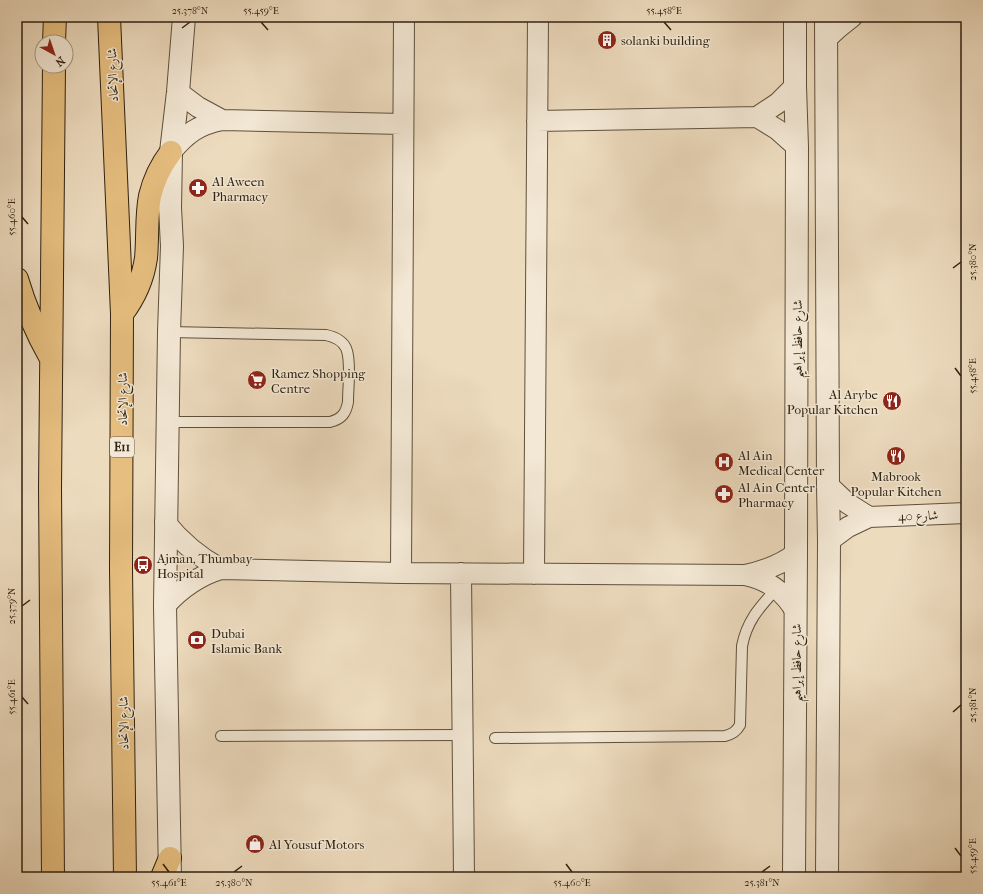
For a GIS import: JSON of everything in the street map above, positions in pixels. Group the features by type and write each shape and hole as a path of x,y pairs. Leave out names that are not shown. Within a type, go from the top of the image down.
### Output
{"highway":[{"path":"54,34 55,17"},
{"name":"شارع الإتحاد","path":"109,17 122,314 121,569 125,877"},
{"path":"53,877 50,496 54,74"},
{"path":"122,314 130,304 141,281 146,256 150,196 160,167 171,152"},
{"path":"17,279 26,307 37,333 51,358"}],"street":[{"path":"167,871 165,522 172,246 170,208 171,152 178,92 184,17"},
{"path":"401,573 404,17"},
{"path":"534,574 538,17"},
{"name":"شارع حافظ إبراهيم","path":"794,877 797,147 795,17"},
{"path":"826,17 829,542 827,877"},
{"path":"826,39 852,17"},
{"path":"537,121 757,117 778,103 795,86"},
{"path":"178,92 198,107 222,120"},
{"path":"757,117 778,130 797,147"},
{"path":"171,152 181,140 193,130 207,123 222,120 403,124"},
{"path":"828,486 847,503 869,517"},
{"name":"شارع 40","path":"829,542 848,527 869,517 966,513"},
{"path":"165,522 190,549 221,569"},
{"path":"165,606 184,587 208,573 221,569 401,573 745,575 767,570 787,560 796,553"},
{"path":"461,573 464,877"},
{"path":"745,575 756,578 777,588 791,603 796,612"}],"lane":[{"path":"168,422 330,422 338,420 344,415 347,408 349,356 342,342 334,337 326,335 169,332"},
{"path":"495,738 724,736 737,731 740,725 742,646 744,637 756,612 777,588"},
{"path":"221,736 462,735"}],"place":[{"name":"solanki building","path":"607,40"},
{"name":"Al Aween Pharmacy","path":"198,188"},
{"name":"Ramez Shopping Centre","path":"257,380"},
{"name":"Al Arybe Popular Kitchen","path":"892,401"},
{"name":"Mabrook Popular Kitchen","path":"896,456"},
{"name":"Al Ain Medical Center","path":"724,462"},
{"name":"Al Ain Center Pharmacy","path":"724,494"},
{"name":"Ajman, Thumbay Hospital","path":"143,565"},
{"name":"Dubai Islamic Bank","path":"197,640"},
{"name":"Al Yousuf Motors","path":"255,844"}]}
